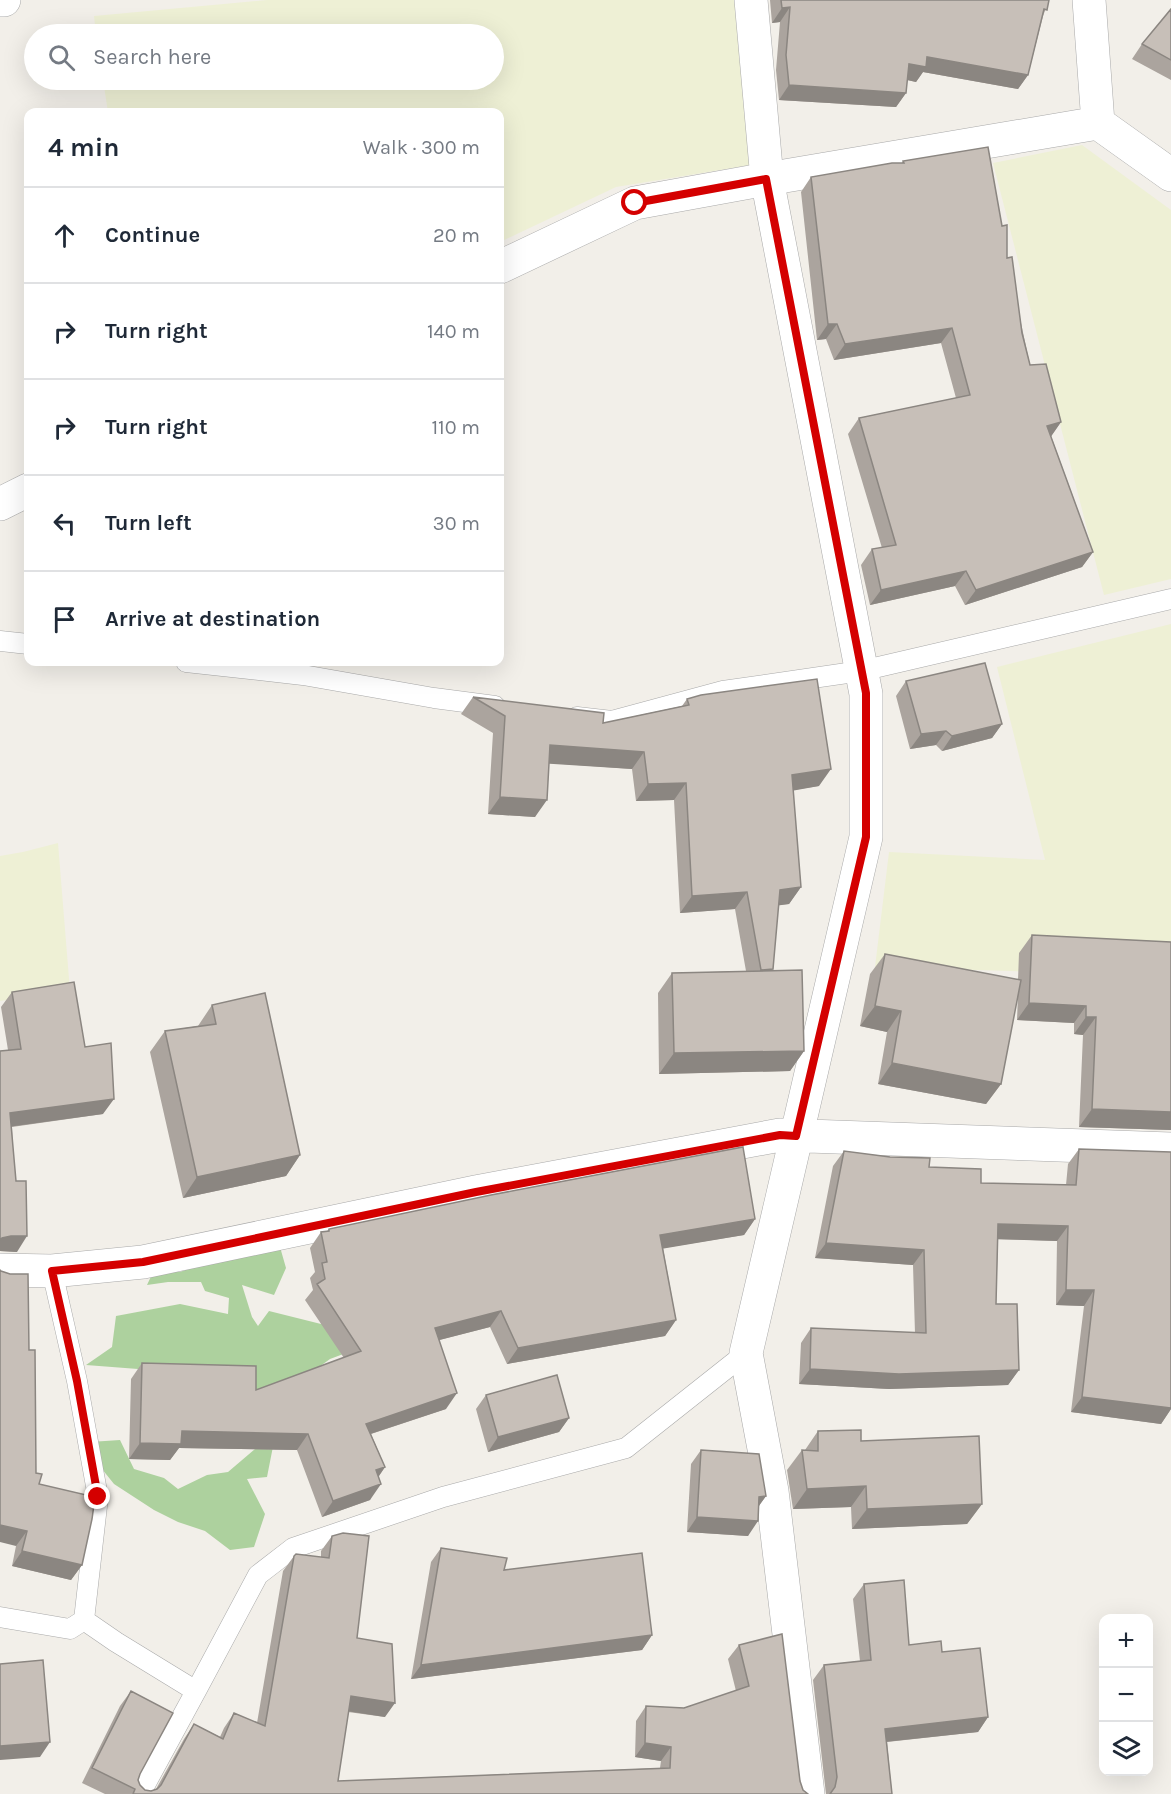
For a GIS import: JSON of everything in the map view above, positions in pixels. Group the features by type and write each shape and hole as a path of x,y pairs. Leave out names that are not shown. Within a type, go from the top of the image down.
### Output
{"street":[{"path":"751,0 766,179 866,693 866,837 746,1353 772,1491 808,1794"},
{"path":"1089,0 1098,123"},
{"path":"504,265 635,203 1098,123 1171,175"},
{"path":"0,504 24,492"},
{"path":"0,1270 52,1271 143,1262 476,1192 780,1135 1171,1149"}],"lane":[{"path":"565,715 612,721 723,692 861,671 1171,599"},
{"path":"0,641 24,644"},
{"path":"222,666 303,675 434,698 517,709"},
{"path":"52,1271 77,1381 98,1497 84,1620"},
{"path":"140,1794 258,1575 293,1548 443,1497 626,1448 746,1353"},
{"path":"0,1617 70,1629 84,1620"},
{"path":"84,1620 196,1691"}],"green space":[{"path":"267,0 735,0 751,165 616,187 504,240 504,108 107,108 105,90 504,90 504,24 95,24 94,16"},
{"path":"1082,145 1171,210 1171,579 1104,595 993,163"},
{"path":"1171,624 1171,976 875,967 889,852 1045,860 997,667"},
{"path":"58,843 70,991 0,1001 0,856"},
{"path":"280,1247 286,1268 274,1295 242,1285 252,1317 258,1326 269,1311 321,1324 368,1313 370,1344 330,1359 319,1367 278,1421 267,1477 247,1479 265,1514 254,1547 230,1550 205,1531 178,1522 154,1510 114,1484 90,1454 90,1442 120,1440 134,1469 164,1478 178,1489 207,1475 228,1472 255,1449 164,1371 86,1365 112,1347 116,1316 180,1304 228,1314 229,1298 205,1291 201,1282 168,1282 147,1285 154,1270 180,1272 201,1264"}],"building":[{"path":"781,0 1049,0 1047,10 1044,9 1028,75 927,57 926,67 909,64 906,93 789,85 786,55 790,7 782,8"},
{"path":"1171,9 1171,60 1142,44"},
{"path":"988,147 1002,226 1007,225 1007,258 1012,257 1022,333 1030,365 1046,364 1061,422 1047,426 1093,552 976,590 966,571 881,590 872,549 896,545 859,418 970,395 952,328 845,344 837,324 828,324 811,177"},
{"path":"985,663 1002,724 952,736 946,731 921,734 906,681"},
{"path":"817,679 831,769 792,775 801,887 780,890 773,969 761,970 747,892 692,896 686,783 648,784 644,752 550,745 547,800 500,797 505,716 473,697 604,713 603,723 689,705 687,699 701,695"},
{"path":"1032,935 1171,942 1171,1112 1092,1109 1096,1017 1086,1017 1086,1006 1029,1003"},
{"path":"885,954 1021,980 1001,1084 892,1063 901,1011 875,1006"},
{"path":"802,970 804,1051 674,1053 672,973"},
{"path":"74,982 85,1047 111,1043 114,1099 10,1113 16,1181 26,1181 27,1236 11,1236 0,1240 0,1051 21,1049 12,992"},
{"path":"265,993 300,1155 197,1177 165,1031 216,1024 212,1005"},
{"path":"743,1147 755,1219 660,1235 676,1320 518,1348 501,1311 435,1328 457,1393 366,1424 385,1467 376,1470 381,1484 333,1501 308,1434 182,1431 181,1444 140,1443 142,1363 256,1366 256,1390 361,1351 317,1284 325,1279 322,1263 327,1262 321,1232 491,1195"},
{"path":"1079,1149 1171,1152 1171,1408 1082,1397 1094,1290 1066,1290 1068,1226 998,1224 996,1304 1017,1304 1019,1370 899,1374 810,1369 811,1328 926,1333 924,1250 826,1243 844,1151 890,1157 930,1158 929,1167 981,1169 981,1183 1076,1185"},
{"path":"0,1270 10,1274 28,1274 29,1350 35,1350 36,1473 42,1474 39,1484 95,1497 82,1565 22,1551 27,1531 0,1525"},
{"path":"557,1375 569,1418 498,1437 486,1395"},
{"path":"861,1430 861,1441 979,1436 982,1504 867,1509 866,1486 807,1489 802,1450 818,1451 818,1431"},
{"path":"701,1450 759,1454 766,1496 759,1497 758,1521 697,1517"},
{"path":"343,1533 369,1536 357,1638 392,1644 395,1703 351,1696 338,1781 670,1768 671,1747 645,1743 646,1706 684,1708 749,1686 739,1645 782,1634 800,1781 803,1790 808,1794 133,1794 135,1789 92,1768 131,1691 173,1713 140,1774 138,1780 145,1790 151,1791 161,1785 194,1724 223,1739 234,1713 265,1726 294,1556 296,1554 329,1558 332,1536"},
{"path":"441,1548 507,1558 504,1570 642,1553 652,1635 421,1665"},
{"path":"904,1580 909,1645 941,1641 942,1652 980,1648 988,1717 885,1729 892,1794 830,1794 835,1787 837,1777 824,1665 871,1660 864,1584"},
{"path":"43,1660 50,1742 0,1746 0,1664"}],"route":[{"path":"98,1497 77,1381 52,1271 143,1262 476,1192 780,1135 796,1136 866,837 866,693 766,179 635,203"}]}
